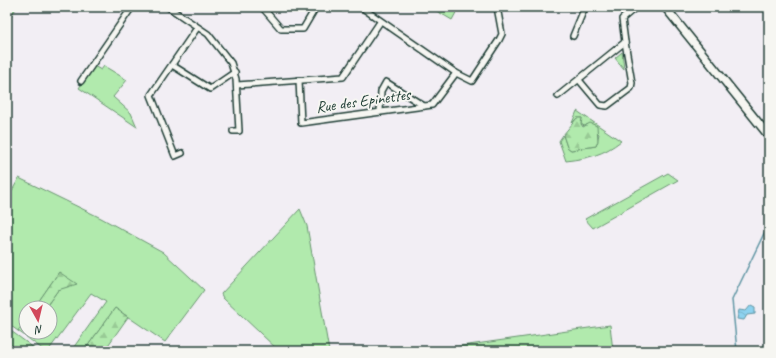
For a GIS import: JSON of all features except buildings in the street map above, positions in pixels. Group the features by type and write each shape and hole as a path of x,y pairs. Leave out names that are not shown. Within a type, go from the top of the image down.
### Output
{"main road":[{"path":"665,7 769,136"}],"street":[{"path":"81,81 132,7"},
{"path":"168,7 208,34 232,63 237,85 239,131 233,131"},
{"path":"262,7 278,27 303,29 316,7"},
{"path":"361,7 380,22 409,39 456,73 472,81 502,34 496,7"},
{"path":"573,36 585,7"},
{"path":"580,80 603,107 607,106 631,88 632,82 622,19 636,7"},
{"path":"237,85 343,77 380,22"},
{"path":"182,153 175,156 151,95 197,28"},
{"path":"558,96 580,80 625,42"},
{"path":"172,65 210,89 235,72"},
{"name":"Rue des Epinettes","path":"299,80 302,123 432,105 456,73"},
{"path":"380,112 381,91 386,82 424,106"}],"green space":[{"path":"7,7 17,7 7,22"},
{"path":"430,7 459,7 452,20"},
{"path":"622,52 624,69 615,58"},
{"path":"94,66 101,70 104,66 127,80 113,97 131,113 137,127 79,88"},
{"path":"577,111 621,141 602,153 582,159 566,161 559,141 563,135 567,147 571,150 596,146 599,134 587,124 586,127 581,124 582,118 577,118 572,123"},
{"path":"577,118 582,118 581,124 583,127 590,123 597,126 598,141 596,146 571,150 567,147 563,135"},
{"path":"668,173 678,180 593,228 585,219"},
{"path":"19,178 101,218 163,252 204,290 165,342 115,308 84,351 71,351 106,302 91,293 58,338 58,300 51,300 58,290 59,272 40,300 18,300 18,331 7,323 7,200"},
{"path":"300,209 307,226 329,351 279,351 223,298 221,294"},
{"path":"59,272 77,284 58,290 51,300 40,300"},
{"path":"115,308 128,317 104,351 84,351"},
{"path":"610,325 613,351 426,351"},
{"path":"7,328 18,336 18,340 23,340 38,351 7,351"},
{"path":"30,340 56,340 48,351 45,351"}],"water":[{"path":"751,305 755,307 755,314 747,315 744,320 737,319 739,310 746,311"}],"waterway":[{"path":"737,351 732,300 769,223"}]}
